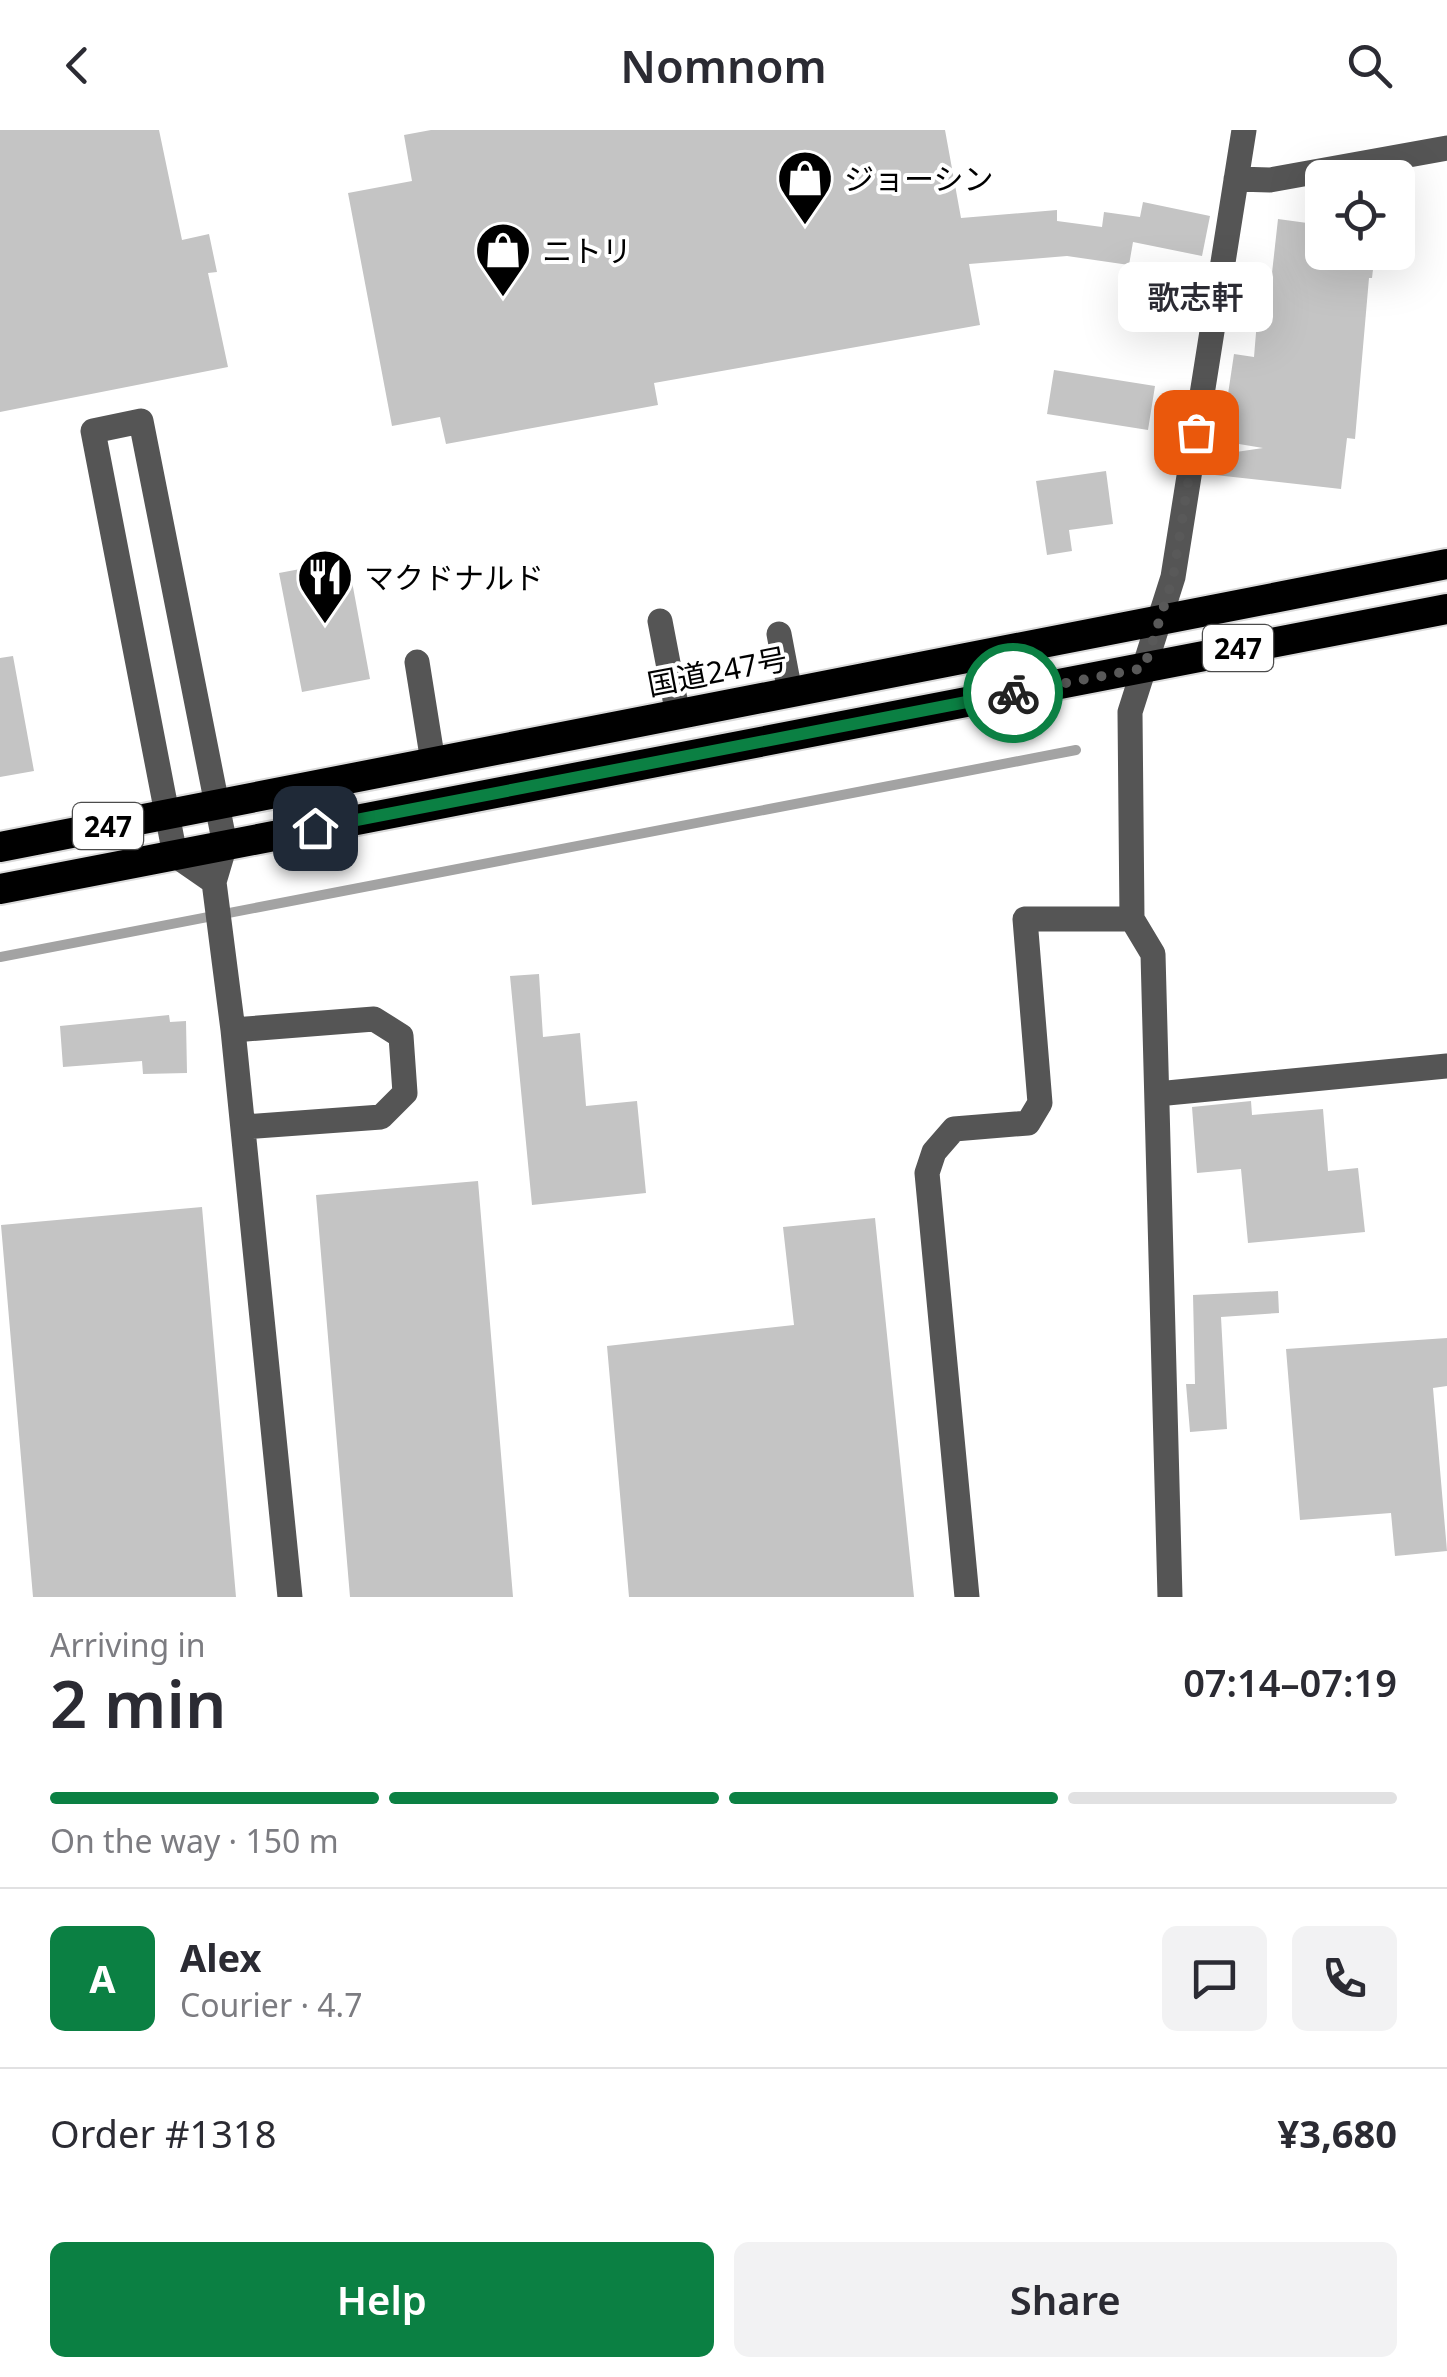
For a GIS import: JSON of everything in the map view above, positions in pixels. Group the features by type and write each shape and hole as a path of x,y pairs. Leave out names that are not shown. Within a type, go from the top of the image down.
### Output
{"highway":[{"name":"国道247号","path":"0,847 1447,564"},
{"name":"247","path":"0,889 1447,610"}],"street":[{"path":"1170,1597 1153,954 1132,918 1130,712 1173,578 1244,130"},
{"path":"1236,178 1270,180 1447,148"},
{"path":"214,882 175,855 93,432 141,421 224,845 214,882 233,1030 290,1597"},
{"path":"660,620 678,714"},
{"path":"779,634 790,692"},
{"path":"417,662 433,762"},
{"path":"967,1597 928,1173 934,1152 954,1130 1028,1122 1040,1103 1024,919 1132,918"},
{"path":"233,1030 374,1020 401,1036 405,1093 381,1117 243,1127"},
{"path":"1157,1094 1447,1066"}],"building":[{"path":"0,130 159,130 182,240 209,234 217,272 208,273 228,367 0,412"},
{"path":"431,130 945,130 961,218 1057,210 1057,221 1102,227 1104,212 1140,217 1143,202 1210,216 1202,256 1133,242 1129,265 1067,256 969,264 980,325 654,383 658,405 446,444 440,417 392,426 348,193 412,181 404,135"},
{"path":"1278,219 1305,223 1305,270 1373,270 1369,278 1355,439 1347,438 1341,489 1206,474 1209,456 1263,448 1221,441 1234,354 1254,357 1261,272 1272,273"},
{"path":"1054,370 1155,386 1148,430 1047,414"},
{"path":"1106,471 1113,524 1069,530 1072,551 1047,555 1036,481"},
{"name":"マクドナルド","path":"348,560 370,679 302,692 279,573"},
{"path":"13,656 34,771 0,777 0,658"},
{"path":"539,974 543,1037 580,1033 586,1106 637,1101 646,1193 532,1205 510,976"},
{"path":"169,1015 170,1022 186,1021 187,1073 143,1074 142,1061 63,1067 60,1026"},
{"path":"1251,1101 1252,1115 1323,1109 1328,1171 1358,1168 1365,1232 1248,1243 1241,1169 1197,1173 1192,1107"},
{"path":"478,1181 513,1597 350,1597 316,1195"},
{"path":"202,1207 236,1597 33,1597 1,1225"},
{"path":"875,1218 914,1597 629,1597 607,1346 794,1325 783,1227"},
{"path":"1278,1291 1279,1313 1221,1317 1227,1429 1190,1432 1186,1384 1195,1384 1193,1295"},
{"path":"1447,1338 1447,1386 1433,1388 1447,1551 1395,1556 1391,1513 1300,1520 1286,1349"}],"waterway":[{"path":"0,957 1076,750"}],"way so far":[{"path":"1013,693 1144,668 1173,578 1196,432"}],"place":[{"name":"ジョーシン","path":"805,227"},
{"name":"ニトリ","path":"503,299"},
{"name":"歌志軒","path":"1196,432"},
{"name":"マクドナルド","path":"325,626"}],"route":[{"path":"315,828 1013,693"}]}
